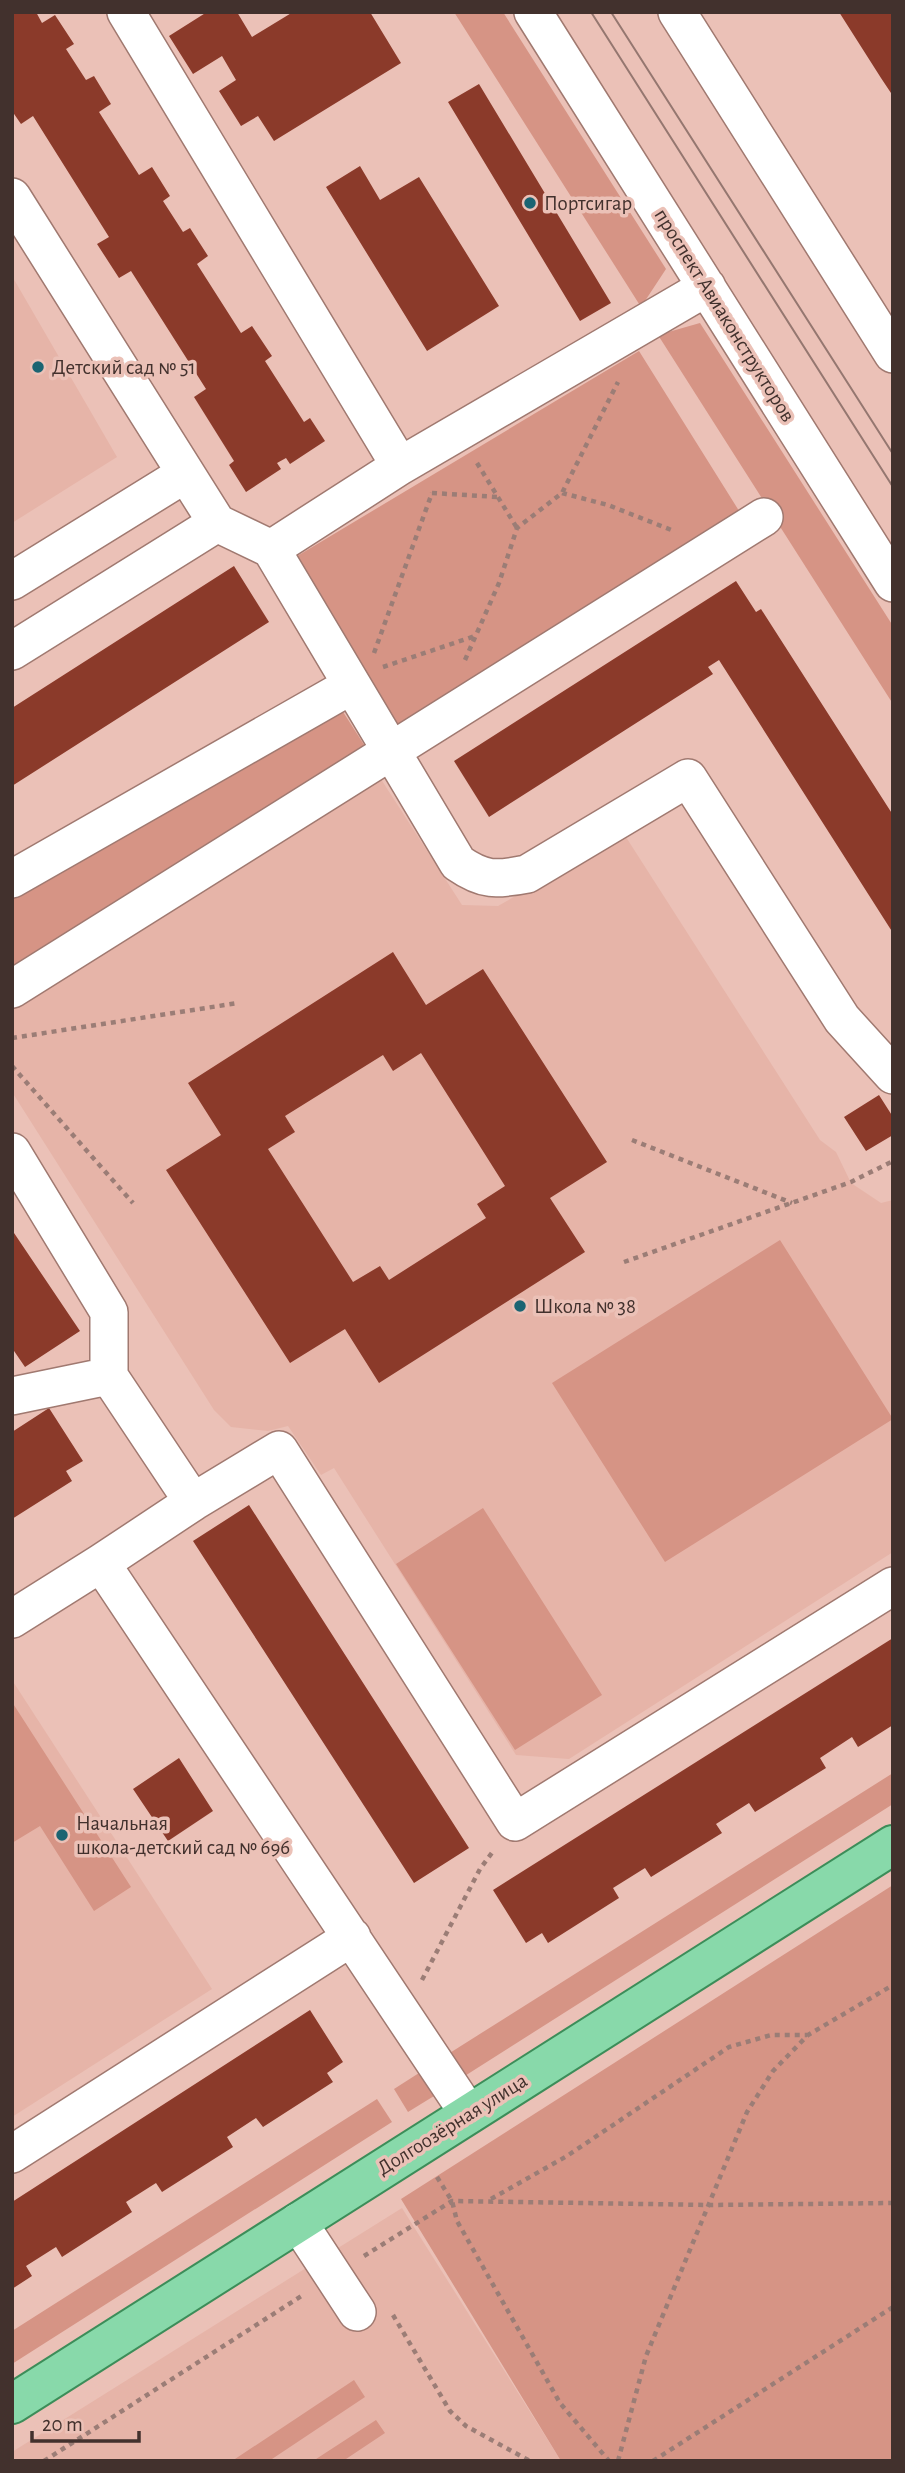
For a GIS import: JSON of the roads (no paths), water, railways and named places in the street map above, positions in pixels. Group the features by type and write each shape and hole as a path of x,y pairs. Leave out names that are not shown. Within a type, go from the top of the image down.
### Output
{"main road":[{"name":"Долгоозёрная улица","path":"12,2404 893,1845"}],"street":[{"path":"126,12 400,466"},
{"name":"проспект Авиаконструкторов","path":"533,12 893,583"},
{"path":"677,12 893,354"},
{"path":"12,197 217,523 271,549 360,678 391,752 457,863 478,877 502,878 527,874 688,778 842,1019 893,1074"},
{"path":"271,549 400,466 707,286"},
{"path":"12,581 185,474"},
{"path":"12,989 764,517"},
{"path":"12,651 217,523"},
{"path":"12,879 360,678"},
{"path":"12,1152 109,1312 109,1376 193,1502"},
{"path":"12,1396 109,1376"},
{"path":"12,1619 279,1450 515,1822 893,1587"},
{"path":"101,1563 469,2114"},
{"path":"12,2154 352,1937"},
{"path":"298,2222 334,2276 372,2309"}],"tram line":[{"path":"591,12 893,487"},
{"path":"611,12 893,454"}],"place":[{"name":"Портсигар","path":"530,203"},
{"name":"Детский сад № 51","path":"38,367"},
{"name":"Школа № 38","path":"520,1306"},
{"name":"Начальная школа-детский сад № 696","path":"62,1835"}]}
